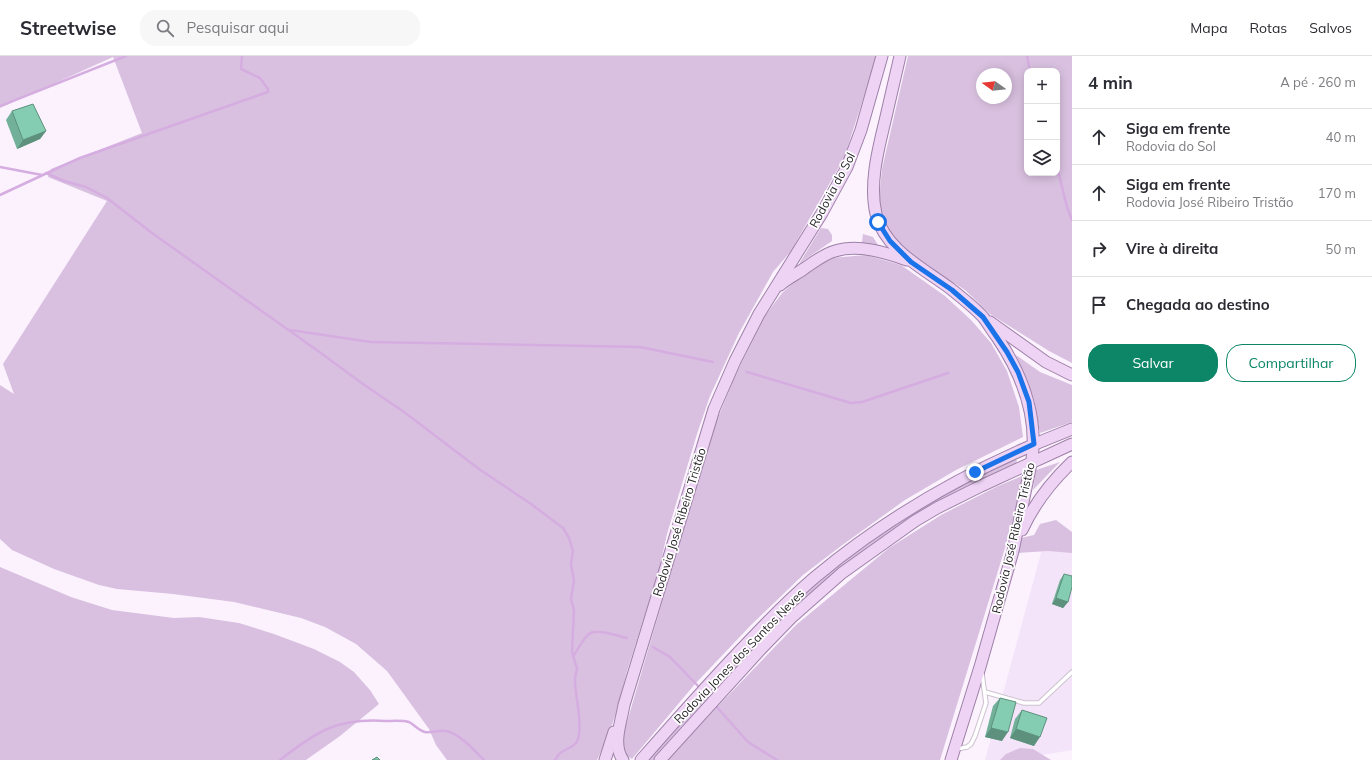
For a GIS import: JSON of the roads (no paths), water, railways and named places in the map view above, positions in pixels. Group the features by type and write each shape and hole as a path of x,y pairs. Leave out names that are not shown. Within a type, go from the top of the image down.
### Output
{"main road":[{"name":"Rodovia do Sol","path":"772,293 822,213 847,167 861,130 882,56"},
{"path":"900,56 876,159 874,202 878,222 885,234 911,262"},
{"path":"772,293 789,278 834,251 849,248 868,250 886,253 911,262"},
{"name":"Rodovia José Ribeiro Tristão","path":"911,262 952,290 983,317 1007,352 1018,372 1029,402 1034,444 1032,462 1013,551 980,667 952,757"},
{"name":"Rodovia José Ribeiro Tristão","path":"624,760 619,754 617,743 624,705 714,409 735,361 759,314 772,293"},
{"path":"983,317 1046,362 1072,374"},
{"name":"Rodovia Jones dos Santos Neves","path":"641,760 720,672 782,607 835,561 884,525 931,496 1034,444 1072,429"},
{"name":"Rodovia Jones dos Santos Neves","path":"660,760 791,618 842,573 915,521 981,486 1072,444"},
{"path":"1013,551 1027,518 1049,486 1072,462"},
{"path":"605,760 624,705"}],"lane":[{"path":"952,757 973,741 985,705 985,692 980,667"},
{"path":"985,692 1024,703 1039,703 1072,672"}],"waterway":[{"path":"0,106 126,56"},
{"path":"0,195 80,158 268,92 268,89 260,78 241,69 242,56"},
{"path":"1027,56 1029,68"},
{"path":"0,167 42,175"},
{"path":"46,173 64,181 86,187 107,198 152,233 404,412 479,469 531,504 563,528 569,538 573,551 571,564 574,581 571,599 574,610 572,652 577,669 575,684 579,715 579,731 576,743 562,751 555,760"},
{"path":"1059,176 1072,220"},
{"path":"290,330 371,342 640,347 713,362"},
{"path":"747,372 851,403 862,402 948,373"},
{"path":"574,655 589,634 593,632 602,632 627,638"},
{"path":"653,647 670,657 700,688"},
{"path":"715,705 748,742 777,760"},
{"path":"280,760 305,741 328,728 340,724 368,721 407,721 425,732 451,732 466,743 484,760"}]}
